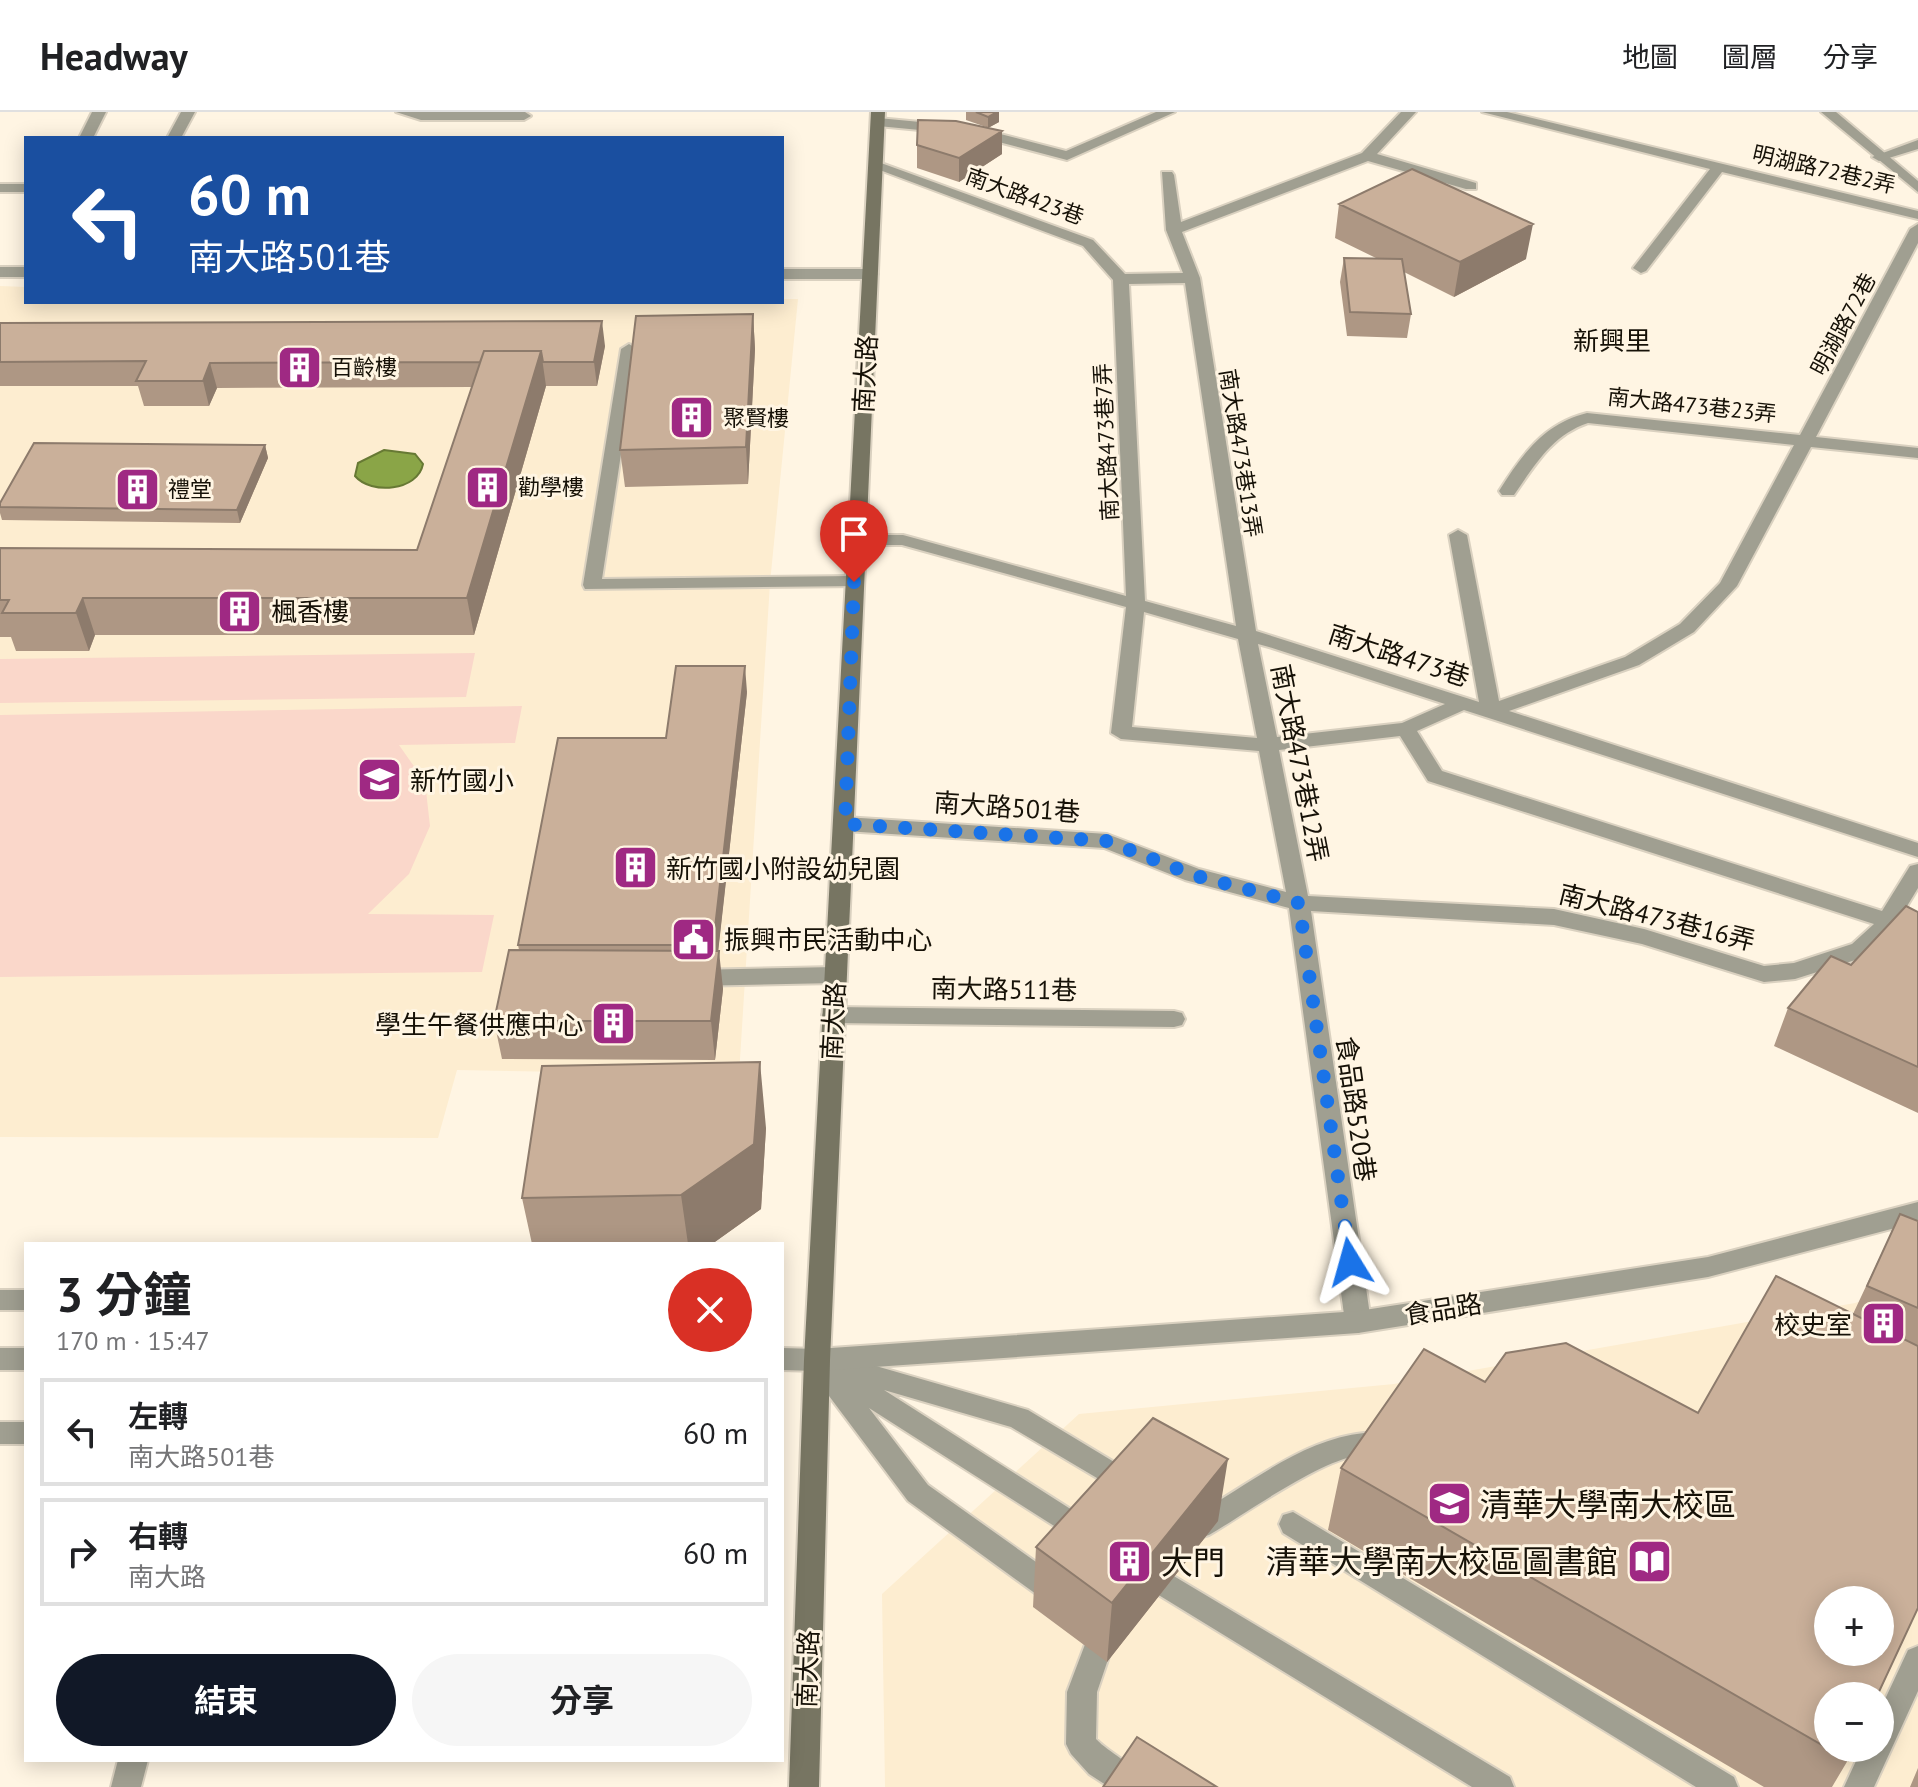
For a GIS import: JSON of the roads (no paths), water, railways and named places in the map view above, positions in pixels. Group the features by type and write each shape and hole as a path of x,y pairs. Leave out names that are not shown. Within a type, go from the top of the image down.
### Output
{"main road":[{"name":"南大路","path":"804,1787 817,1360 878,117"}],"street":[{"path":"87,136 99,112"},
{"path":"175,136 188,112"},
{"path":"403,112 421,116 523,118"},
{"path":"878,117 973,131 1067,156 1168,112"},
{"path":"1174,230 1367,156 1409,112"},
{"name":"明湖路72巷2弄","path":"1489,112 1918,215"},
{"path":"1828,112 1918,188"},
{"path":"1879,157 1918,144"},
{"path":"1367,156 1471,186"},
{"name":"南大路423巷","path":"876,166 1088,243 1121,279"},
{"name":"明湖路72巷2弄","path":"1641,268 1719,167"},
{"path":"1121,279 1192,278 1174,230 1167,175"},
{"path":"0,188 24,188"},
{"name":"明湖路72巷","path":"1807,441 1918,229"},
{"path":"0,272 24,272"},
{"path":"784,274 870,274"},
{"name":"南大路473巷13弄","path":"1192,278 1247,635"},
{"name":"南大路473巷7弄","path":"1121,279 1136,603 1121,733 1267,745"},
{"path":"629,349 592,585 854,582"},
{"name":"南大路473巷23弄","path":"1508,491 1537,446 1566,423 1587,418 1918,453"},
{"name":"南大路473巷23弄","path":"1491,711 1632,661 1687,628 1728,586 1807,441"},
{"path":"1458,535 1491,711"},
{"name":"南大路473巷","path":"857,540 903,540 1247,635 1918,850"},
{"name":"南大路473巷12弄","path":"1247,635 1299,903"},
{"path":"1267,745 1406,729 1464,703"},
{"path":"1406,729 1435,776 1889,921"},
{"name":"南大路501巷","path":"845,824 1107,841 1193,875 1299,903"},
{"name":"南大路473巷16弄","path":"1299,903 1554,917 1644,937 1764,974 1795,971 1860,950 1878,936 1918,871"},
{"name":"食品路520巷","path":"1299,903 1358,1322"},
{"path":"667,978 835,975"},
{"name":"南大路511巷","path":"833,1015 1174,1019"},
{"name":"食品路","path":"817,1360 1358,1322 1708,1267 1918,1212"},
{"path":"0,1300 24,1300"},
{"path":"0,1359 24,1359"},
{"path":"784,1359 817,1360 1019,1418 1199,1526 1295,1469 1333,1451 1364,1444 1382,1451"},
{"path":"817,1360 1094,1539"},
{"path":"817,1360 918,1493 1105,1627 1082,1692 1081,1744 1100,1764 1129,1783"},
{"path":"0,1433 24,1433"},
{"path":"1293,1524 1723,1787"},
{"path":"1167,1585 1499,1787"},
{"path":"1894,1711 1918,1659"},
{"path":"126,1787 132,1762"},
{"path":"1859,1787 1871,1762"}],"place":[{"name":"百齡樓","path":"300,367"},
{"name":"聚賢樓","path":"692,418"},
{"name":"勸學樓","path":"487,487"},
{"name":"禮堂","path":"137,489"},
{"name":"楓香樓","path":"240,611"},
{"name":"新竹國小","path":"379,780"},
{"name":"新竹國小附設幼兒園","path":"635,868"},
{"name":"振興市民活動中心","path":"693,939"},
{"name":"學生午餐供應中心","path":"614,1024"},
{"name":"校史室","path":"1883,1324"},
{"name":"清華大學南大校區","path":"1449,1504"},
{"name":"清華大學南大校區圖書館","path":"1649,1561"},
{"name":"大門","path":"1130,1562"}],"district":[{"name":"新興里","path":"1612,340"}]}
